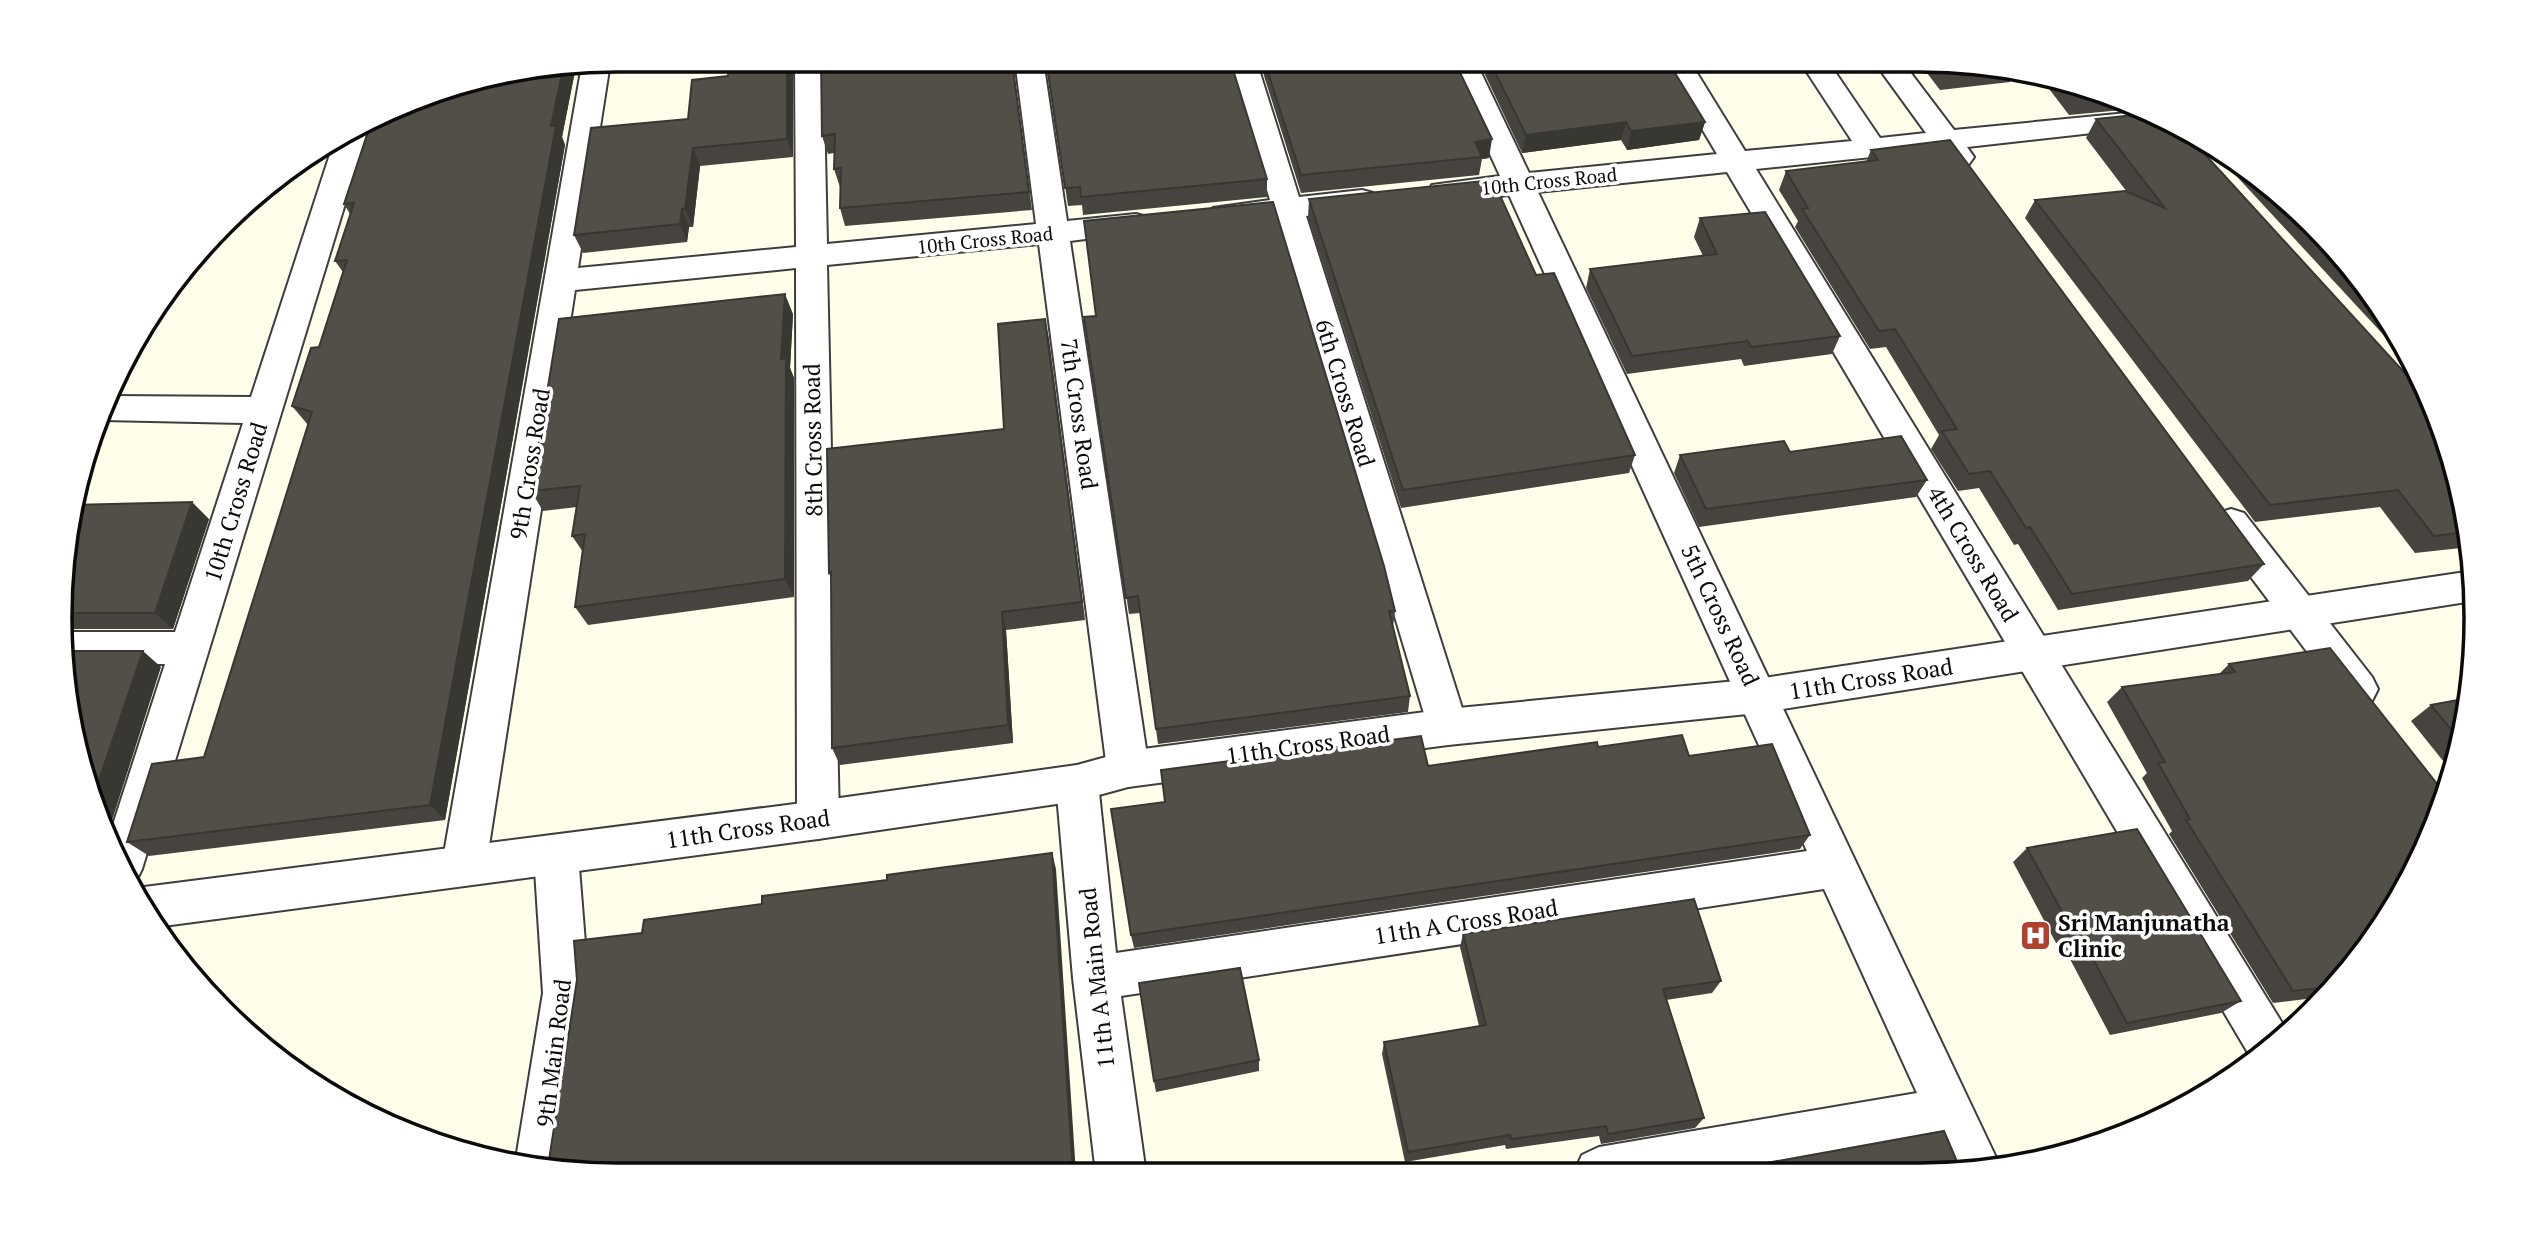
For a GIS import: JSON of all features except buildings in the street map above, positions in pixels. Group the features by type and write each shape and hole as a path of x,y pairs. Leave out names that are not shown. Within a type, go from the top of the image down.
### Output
{"street":[{"name":"8th Cross Road","path":"809,72 817,820"},
{"name":"7th Cross Road","path":"1031,72 1128,769"},
{"name":"6th Cross Road","path":"1246,72 1448,727"},
{"name":"5th Cross Road","path":"1467,72 1973,1160"},
{"name":"4th Cross Road","path":"1682,72 2265,1038"},
{"path":"1821,72 1871,148"},
{"path":"1895,72 1979,184"},
{"name":"9th Cross Road","path":"464,865 594,73"},
{"name":"10th Cross Road","path":"560,281 1947,140 2157,127"},
{"name":"10th Cross Road","path":"125,853 348,143"},
{"path":"113,409 265,410"},
{"path":"2208,492 2375,711"},
{"name":"11th Cross Road","path":"155,907 817,820 1077,783 1128,769 1448,727 1757,696 2463,587"},
{"path":"73,648 190,648"},
{"name":"11th A Main Road","path":"1077,783 1096,978 1120,1163"},
{"name":"9th Main Road","path":"541,1158 566,993 556,855"},
{"name":"11th A Cross Road","path":"1096,978 1836,867"},
{"path":"1651,1163 1950,1111"}],"place":[{"name":"Sri Manjunatha Clinic","path":"2035,936"}]}
